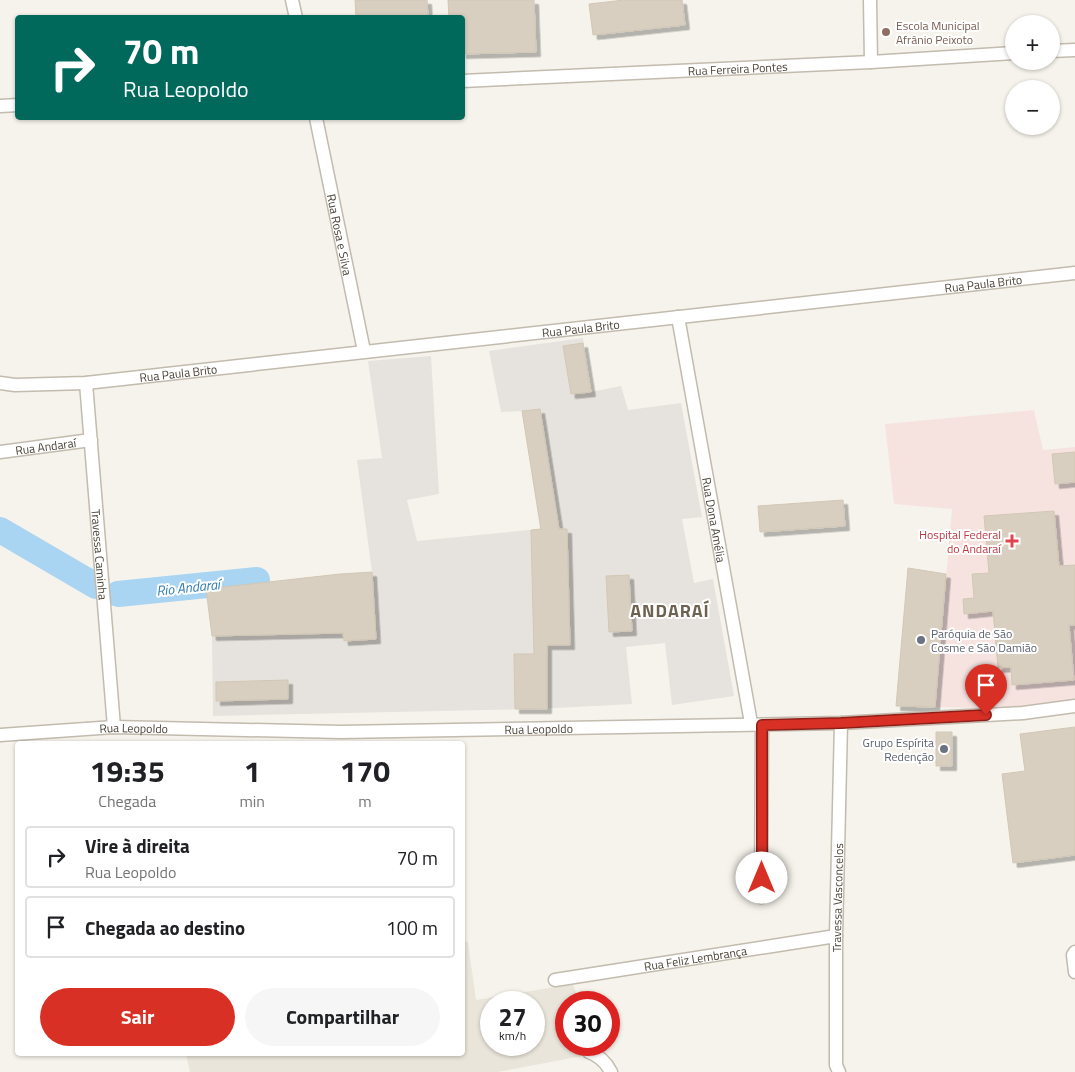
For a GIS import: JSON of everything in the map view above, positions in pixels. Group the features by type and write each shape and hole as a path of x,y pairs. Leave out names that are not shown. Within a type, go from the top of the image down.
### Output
{"street":[{"path":"292,0 295,15"},
{"path":"870,0 870,62"},
{"path":"1060,51 1075,50"},
{"name":"Rua Ferreira Pontes","path":"465,81 1005,54"},
{"path":"0,106 15,105"},
{"name":"Rua Rosa e Silva","path":"316,120 364,351"},
{"name":"Rua Paula Brito","path":"0,383 15,385 86,383 1075,273"},
{"name":"Rua Dona Amélia","path":"678,317 756,724 761,897"},
{"name":"Travessa Caminha","path":"86,383 114,727"},
{"name":"Rua Andaraí","path":"0,452 91,440"},
{"name":"Rua Leopoldo","path":"0,735 114,727 341,732 841,723 1023,713 1075,706"},
{"name":"Travessa Vasconcelos","path":"839,1072 836,1065 836,936 841,723"},
{"name":"Rua Feliz Lembrança","path":"555,980 836,936"},
{"path":"1075,952 1073,956 1075,972"},
{"path":"599,1056 607,1063 611,1072"}],"shaded area":[{"path":"583,338 591,392 621,386 628,410 681,403 702,517 682,519 694,583 713,579 734,696 672,705 665,643 626,647 632,704 536,709 213,716 212,636 206,589 372,572 357,460 382,458 368,361 431,356 439,494 407,500 417,541 540,529 522,411 501,412 489,351"},
{"name":"Hospital Federal do Andaraí","path":"1034,410 1043,450 1075,447 1075,701 1023,709 935,707 952,509 894,504 885,424"},
{"path":"465,941 468,942 476,1000 480,999 480,1056 545,1056 545,991 531,991 573,984 575,991 555,991 555,1056 582,1056 498,1072 190,1072 186,1056 465,1056"}],"building":[{"path":"355,0 427,0 428,15 356,15"},
{"path":"448,0 534,0 536,52 465,54 465,15 449,15"},
{"path":"624,0 682,0 685,25 593,35 589,4"},
{"path":"583,343 591,392 571,394 563,346"},
{"path":"540,409 559,529 567,529 570,645 547,645 547,709 515,709 514,654 534,654 531,530 541,529 522,411"},
{"path":"1075,452 1075,482 1055,484 1052,454"},
{"path":"843,500 845,526 760,532 758,506"},
{"path":"1054,511 1059,566 1075,565 1075,625 1069,625 1074,680 1012,685 1011,667 998,668 993,611 964,614 963,599 974,598 972,574 989,573 984,516"},
{"name":"Paróquia de São Cosme e São Damião","path":"908,568 946,574 935,707 896,706"},
{"path":"372,572 376,639 344,641 343,633 212,636 206,589"},
{"path":"629,575 632,631 609,632 606,576"},
{"path":"288,680 288,699 216,701 216,682"},
{"path":"1075,727 1075,855 1013,863 1002,774 1025,771 1020,734"},
{"name":"Grupo Espírita Redenção","path":"936,732 952,732 952,766 936,766"}],"waterway":[{"name":"Rio Andaraí","path":"0,530 96,586"},
{"name":"Rio Andaraí","path":"118,594 257,580"}],"place":[{"name":"Escola Municipal Afrânio Peixoto","path":"886,32"},
{"name":"Hospital Federal do Andaraí","path":"1012,541"},
{"name":"Paróquia de São Cosme e São Damião","path":"921,640"},
{"name":"Grupo Espírita Redenção","path":"944,749"}],"district":[{"name":"ANDARAÍ","path":"670,610"}],"route":[{"path":"762,878 762,725 841,723 986,715"}]}
